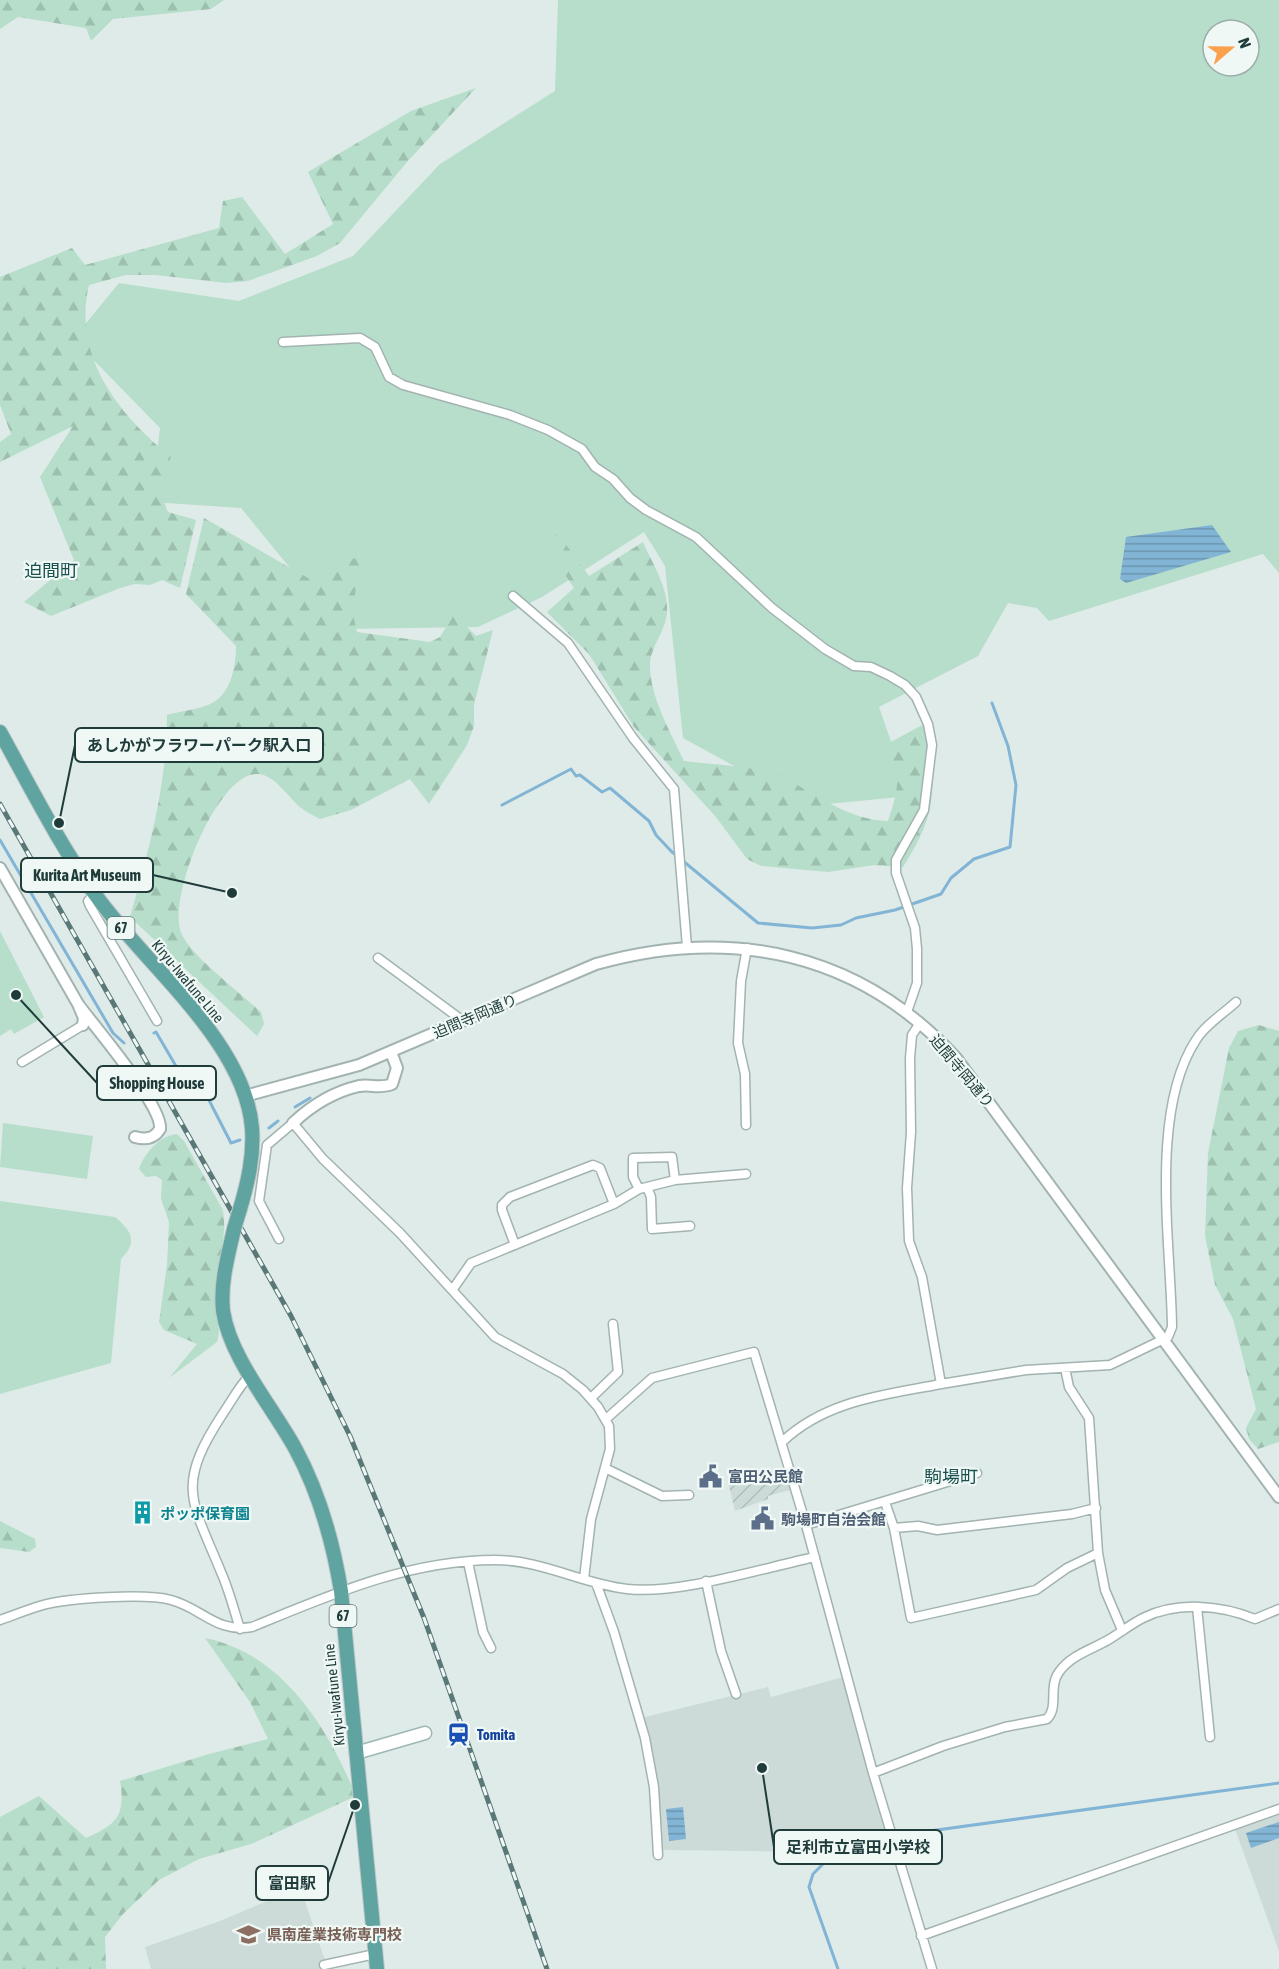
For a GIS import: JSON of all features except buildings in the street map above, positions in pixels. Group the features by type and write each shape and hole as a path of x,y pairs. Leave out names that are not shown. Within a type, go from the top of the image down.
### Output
{"main road":[{"name":"Kiryu-Iwafune Line","path":"0,732 64,846 94,894 225,1052 245,1096 253,1140 250,1170 224,1278 223,1310 233,1342 294,1446 311,1481 330,1538 341,1591 377,1969"},
{"path":"356,1753 425,1733"}],"street":[{"path":"284,342 360,338 375,347 389,376 403,385 510,415 548,430 582,449 595,467 613,479 638,504 684,530 715,553 772,608 825,649 854,666 871,667 890,676 910,691 922,708 932,745 924,810 896,861 896,873 912,920 917,949 916,983 907,1012"},
{"path":"513,596 568,643 633,738 668,778 674,789 679,875 687,947"},
{"path":"0,868 84,1018 83,1025 22,1062"},
{"path":"94,894 88,901 90,906 157,1021"},
{"name":"迫間寺岡通り","path":"245,1096 321,1077 391,1052 596,964 654,950 687,947 747,948 813,963 862,984 907,1012 943,1044 972,1079 1279,1497"},
{"path":"746,1125 745,1074 738,1043 741,981 747,948"},
{"path":"378,958 463,1021"},
{"path":"782,1442 802,1423 848,1403 941,1383 1026,1370 1110,1365 1165,1340 1172,1327 1166,1153 1176,1092 1196,1040 1236,1002"},
{"path":"78,1004 140,1085 160,1120 160,1129 153,1137 142,1139 135,1137"},
{"path":"920,1023 912,1035 910,1058 911,1132 907,1188 909,1241 922,1277 941,1383"},
{"path":"279,1239 259,1201 267,1145 314,1106 332,1095 358,1086 392,1084 397,1068 391,1052"},
{"path":"293,1123 323,1159 453,1289 495,1336 563,1374 591,1398 606,1419 611,1442 591,1519 585,1579"},
{"path":"675,1180 672,1157 633,1158 633,1177 651,1197 651,1229 690,1226"},
{"path":"515,1245 502,1210 502,1205 510,1197 593,1165 600,1168 614,1204"},
{"path":"453,1289 471,1263 614,1204 643,1188 675,1180 746,1173"},
{"path":"591,1398 618,1372 613,1324"},
{"path":"606,1419 652,1378 754,1352 806,1524 873,1773 932,1969"},
{"path":"1065,1368 1069,1387 1089,1418 1098,1553 1105,1590 1122,1630"},
{"path":"240,1629 222,1573 194,1508 192,1490 195,1465 205,1445 251,1374"},
{"path":"605,1468 662,1496 689,1495"},
{"path":"806,1524 977,1473"},
{"path":"1268,1482 1279,1488"},
{"path":"885,1502 894,1528 911,1618 1036,1590 1067,1568 1098,1553"},
{"path":"894,1528 918,1526 937,1530 1072,1514 1096,1508"},
{"path":"0,1620 45,1604 145,1595 173,1600 224,1627 240,1629 252,1627 341,1591 406,1571 468,1562 496,1560 540,1565 596,1583 637,1589 706,1581 815,1557"},
{"path":"468,1562 483,1632 490,1648"},
{"path":"706,1581 720,1651 736,1694"},
{"path":"596,1583 614,1632 645,1738 654,1787 658,1855"},
{"path":"873,1773 943,1746 1005,1727 1047,1719 1053,1706 1052,1687 1059,1671 1071,1659 1145,1617 1165,1610 1197,1607 1240,1613 1255,1619 1279,1609"},
{"path":"1197,1607 1210,1737"},
{"path":"921,1936 1279,1809"},
{"path":"324,1965 375,1954"}],"shaded area":[{"path":"762,1472 765,1481 789,1475 793,1489 768,1496 768,1499 735,1511 728,1482"},
{"path":"843,1677 886,1829 816,1852 661,1850 658,1779 643,1720 645,1717 768,1687 771,1697"},
{"path":"1279,1813 1279,1951 1235,1829"},
{"name":"県南産業技術専門校","path":"300,1887 328,1969 151,1969 145,1947 220,1921"}],"green space":[{"path":"0,0 224,0 211,9 113,19 91,41 86,28 18,17 0,29"},
{"path":"558,0 1279,0 1279,573 1263,554 1049,621 1037,608 1008,603 978,656 879,707 910,796 807,806 683,738 665,566 644,532 542,597 478,627 340,629 241,508 151,502 160,428 73,339 119,283 239,301 353,256 440,164 555,91"},
{"path":"476,88 407,162 340,243 317,256 248,281 226,283 156,275 126,275 89,285 85,311 87,336 104,382 133,422 171,457 164,472 162,484 168,512 196,520 180,588 162,580 150,585 135,584 51,616 24,602 74,560 40,477 73,426 0,462 0,442 11,434 0,405 0,277 72,248 85,265 219,228 223,201 242,197 285,254 333,224 308,172 411,111"},
{"path":"204,518 313,581 362,554 352,611 357,632 430,642 440,637 454,614 476,636 493,630 474,705 474,726 467,745 429,804 410,779 351,810 320,819 300,807 270,778 258,774 242,779 226,793 211,815 198,841 181,896 179,919 182,935 207,965 261,1012 264,1024 257,1036 130,917 156,817 164,767 167,715 214,702 225,691 234,669 236,646 186,594"},
{"path":"558,534 589,576 643,542 663,585 667,603 664,627 654,647 650,662 654,693 684,761 776,774 830,804 858,816 888,821 897,783 887,744 924,724 931,764 932,798 923,830 903,867 874,865 828,872 761,866 747,859 716,817 634,727 589,654 547,612 574,588 544,543"},
{"path":"0,931 44,1017 14,1034 11,1029 0,1036"},
{"path":"1259,1025 1279,1031 1279,1442 1258,1449 1249,1439 1246,1428 1256,1409 1233,1319 1215,1285 1205,1236 1208,1153 1229,1048 1238,1031"},
{"path":"3,1123 93,1136 87,1179 0,1167"},
{"path":"177,1134 184,1141 223,1210 224,1232 216,1289 215,1305 219,1332 217,1342 169,1378 197,1344 164,1330 159,1322 167,1265 169,1222 161,1199 162,1180 156,1176 146,1177 139,1169 154,1146 165,1138"},
{"path":"0,1201 115,1217 126,1227 131,1242 121,1259 111,1363 0,1394"},
{"path":"0,1521 35,1539 36,1547 29,1552 0,1548"},
{"path":"205,1638 233,1647 258,1660 280,1677 316,1720 332,1745 356,1796 251,1844 199,1859 159,1880 123,1914 105,1937 106,1969 0,1969 0,1817 39,1796 86,1838 105,1829 116,1818 121,1803 120,1781 268,1739 250,1702"}],"water":[{"path":"1212,525 1231,552 1126,583 1120,579 1126,537"},
{"path":"683,1807 686,1839 669,1841 666,1809"},
{"path":"1279,1822 1279,1838 1251,1848 1246,1833"}],"waterway":[{"path":"502,805 571,769 576,776 580,775 602,792 610,788 649,821 656,835 671,851 758,923 812,928 841,925 856,918 895,910 941,894 951,878 974,859 1010,847 1016,785 1008,746 992,703"},
{"path":"0,840 113,1033 124,1043"},
{"path":"154,1033 156,1032 180,1073 193,1069 231,1143 240,1140"},
{"path":"295,1107 310,1098"},
{"path":"269,1128 278,1121"},
{"path":"838,1969 809,1887 813,1874 824,1863 886,1837 1279,1783"}],"railway":[{"path":"0,804 291,1316 350,1436 424,1618 547,1969"}],"place":[{"name":"あしかがフラワーパーク駅入口","path":"59,823"},
{"name":"Kurita Art Museum","path":"232,893"},
{"name":"Shopping House","path":"16,995"},
{"name":"富田公民館","path":"710,1476"},
{"name":"ポッポ保育園","path":"142,1513"},
{"name":"駒場町自治会館","path":"763,1519"},
{"name":"Tomita","path":"459,1734"},
{"name":"足利市立富田小学校","path":"762,1768"},
{"name":"富田駅","path":"355,1805"},
{"name":"県南産業技術専門校","path":"249,1934"}],"district":[{"name":"迫間町","path":"51,570"},
{"name":"駒場町","path":"951,1476"}]}
